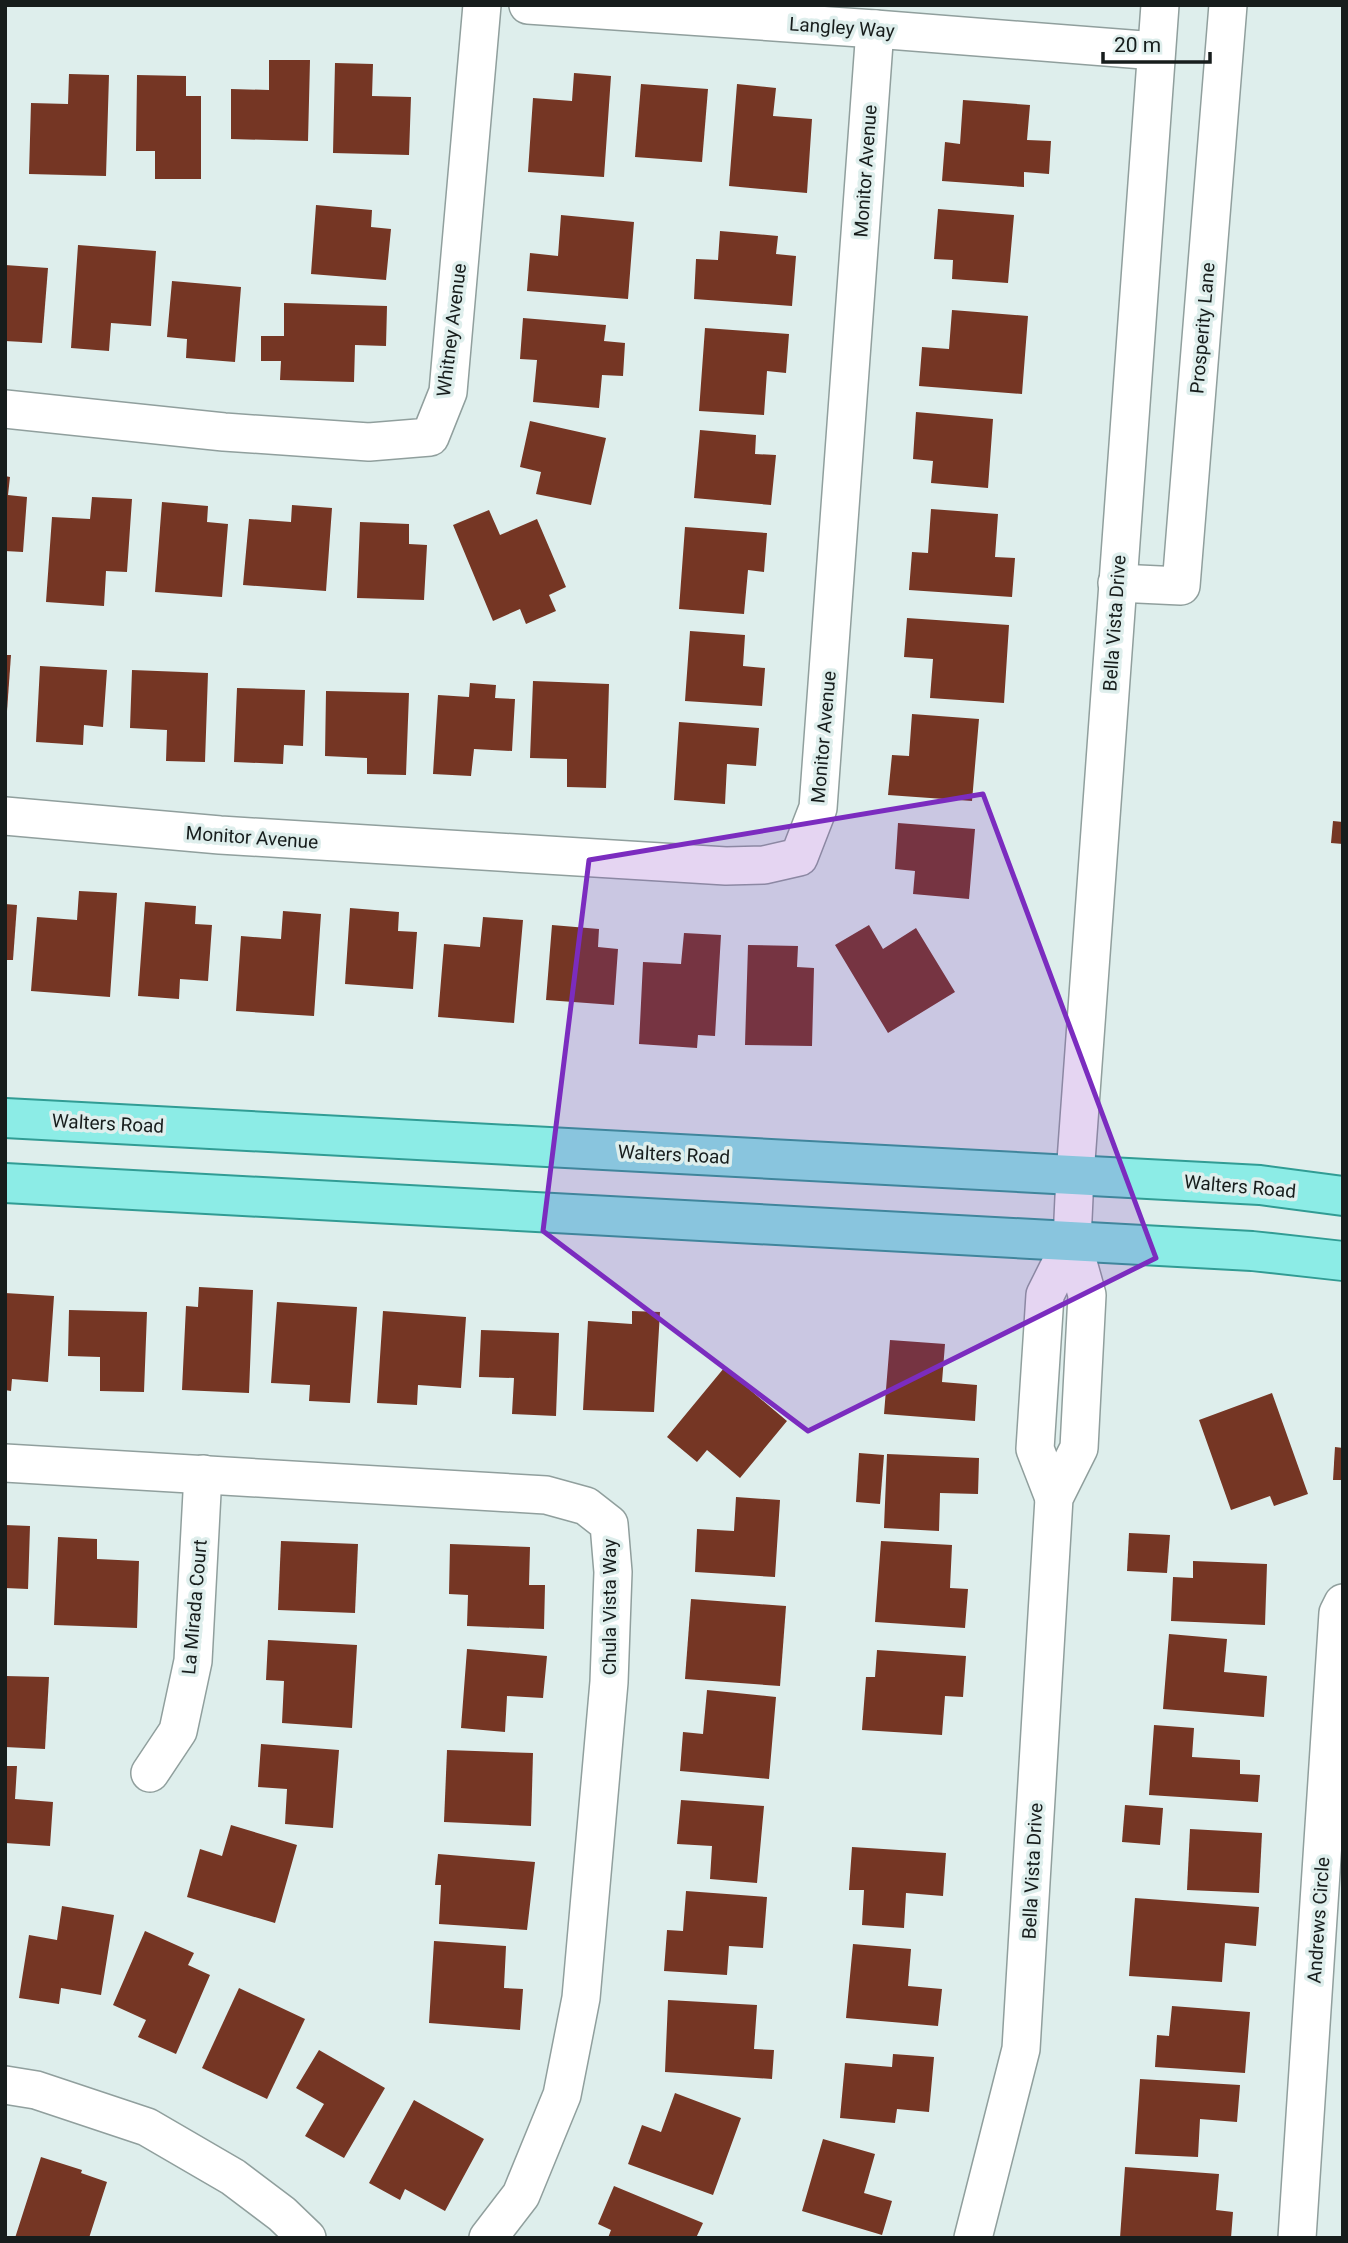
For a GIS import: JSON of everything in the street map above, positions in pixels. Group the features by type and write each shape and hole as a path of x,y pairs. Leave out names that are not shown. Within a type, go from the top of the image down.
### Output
{"main road":[{"name":"Walters Road","path":"5,1118 1260,1185 1343,1196"},
{"path":"5,1182 1252,1251 1343,1261"}],"street":[{"name":"Whitney Avenue","path":"5,409 224,432 369,442 430,437 448,392 482,5"},
{"name":"Langley Way","path":"528,5 1156,51"},
{"name":"Bella Vista Drive","path":"973,2238 1021,2049 1054,1498 1079,1448 1087,1295 1072,1241 1075,1175 1160,5"},
{"name":"Prosperity Lane","path":"1117,583 1181,586 1228,5"},
{"name":"Monitor Avenue","path":"5,816 220,835 726,866 764,865 799,857 818,808 875,29"},
{"name":"Chula Vista Way","path":"5,1463 546,1495 586,1506 609,1524 613,1572 609,1682 581,1998 562,2095 521,2195 488,2238"},
{"name":"La Mirada Court","path":"150,1773 178,1731 193,1661 203,1474"},
{"name":"Andrews Circle","path":"1297,2238 1338,1613 1343,1603"},
{"path":"5,2085 36,2090 147,2127 233,2178 282,2214 307,2238"}],"highlighted area":[{"path":"983,794 1156,1258 808,1431 543,1231 589,860"}],"building":[{"path":"269,60 310,60 308,141 231,139 231,89 269,90"},
{"path":"335,63 373,64 372,96 411,97 409,155 333,153"},
{"path":"574,73 611,76 604,177 528,172 533,98 572,101"},
{"path":"69,74 109,75 106,176 29,174 31,103 68,104"},
{"path":"137,75 186,76 186,96 201,96 201,179 155,179 155,151 136,151"},
{"path":"641,84 708,89 702,162 635,157"},
{"path":"737,84 776,88 773,116 812,119 807,193 729,186"},
{"path":"963,100 1030,105 1027,140 1051,141 1049,174 1024,172 1024,187 942,181 945,142 960,144"},
{"path":"316,205 372,210 371,227 391,229 386,280 311,274"},
{"path":"938,209 1014,215 1008,283 952,279 953,260 934,259"},
{"path":"561,215 634,222 628,299 527,291 530,253 558,256"},
{"path":"720,231 778,236 776,254 796,256 792,306 694,299 696,259 718,260"},
{"path":"78,245 156,251 151,326 111,323 109,351 71,348"},
{"path":"5,265 48,268 42,343 5,341"},
{"path":"172,281 241,287 235,362 186,358 187,339 167,337"},
{"path":"284,303 387,306 386,346 355,345 354,382 280,380 281,361 261,361 261,336 284,336"},
{"path":"952,310 1028,316 1022,394 919,386 922,347 949,349"},
{"path":"523,318 606,325 604,341 625,343 623,376 602,375 599,408 533,402 537,360 520,359"},
{"path":"705,328 789,334 786,373 767,371 764,415 699,411"},
{"path":"916,412 993,419 988,488 931,483 933,461 913,459"},
{"path":"530,421 606,438 591,505 536,494 541,472 520,467"},
{"path":"700,430 756,435 755,454 776,455 771,505 694,498"},
{"path":"5,476 10,477 8,495 27,497 23,552 5,551"},
{"path":"92,497 132,499 127,572 106,571 104,606 46,602 52,517 90,519"},
{"path":"162,502 208,506 207,522 228,524 222,597 155,592"},
{"path":"292,505 332,508 326,591 243,585 249,519 291,522"},
{"path":"931,509 998,514 995,557 1015,558 1012,597 909,590 912,552 928,553"},
{"path":"489,510 500,535 537,519 566,587 549,595 556,611 526,624 520,609 493,621 453,525"},
{"path":"360,522 409,524 409,544 427,545 424,600 357,598"},
{"path":"685,527 767,533 764,572 748,570 744,614 679,609"},
{"path":"907,618 1009,625 1004,703 930,698 933,659 904,657"},
{"path":"690,631 745,635 743,666 765,668 762,706 685,701"},
{"path":"5,655 11,655 7,711 5,711"},
{"path":"40,666 107,670 103,727 84,725 83,745 36,742"},
{"path":"132,670 208,673 205,762 166,761 167,730 130,728"},
{"path":"533,681 609,684 606,788 567,787 567,759 530,758"},
{"path":"470,683 496,685 495,698 515,699 512,751 474,749 471,776 433,774 438,695 469,697"},
{"path":"237,688 305,690 303,746 284,745 283,764 234,762"},
{"path":"326,691 409,693 406,775 367,774 367,758 325,756"},
{"path":"912,714 979,719 972,801 888,795 892,755 909,756"},
{"path":"679,722 759,728 756,766 727,764 725,804 674,800"},
{"path":"1333,821 1343,822 1343,844 1331,843"},
{"path":"898,823 975,829 969,899 913,894 915,871 895,869"},
{"path":"79,891 117,893 110,997 31,991 37,917 77,920"},
{"path":"145,902 196,906 195,924 212,925 208,981 180,979 179,999 138,996"},
{"path":"5,904 17,905 13,960 5,960"},
{"path":"350,908 399,912 398,931 417,932 413,989 345,984"},
{"path":"283,911 321,914 314,1016 236,1011 241,936 281,939"},
{"path":"483,917 523,920 514,1023 438,1017 444,944 480,947"},
{"path":"552,925 599,929 598,947 618,949 614,1005 546,1000"},
{"path":"869,925 883,949 916,928 955,992 888,1033 835,945"},
{"path":"684,933 721,935 715,1036 698,1035 697,1048 639,1044 643,962 681,964"},
{"path":"748,945 798,946 797,967 814,968 812,1046 745,1045"},
{"path":"199,1287 253,1290 249,1393 182,1390 186,1306 198,1307"},
{"path":"5,1293 54,1296 48,1382 12,1379 11,1391 5,1390"},
{"path":"277,1302 357,1307 350,1403 309,1401 310,1385 271,1383"},
{"path":"69,1310 147,1312 144,1392 100,1391 100,1357 68,1356"},
{"path":"383,1311 466,1317 461,1388 418,1385 417,1405 377,1403"},
{"path":"632,1311 660,1312 654,1412 583,1410 588,1321 632,1324"},
{"path":"481,1330 559,1333 556,1416 512,1414 514,1378 479,1377"},
{"path":"890,1340 945,1344 942,1382 977,1385 975,1421 884,1414"},
{"path":"724,1368 787,1421 740,1478 707,1450 697,1462 667,1437"},
{"path":"1272,1393 1308,1494 1274,1506 1270,1496 1231,1510 1199,1420"},
{"path":"1335,1447 1343,1448 1343,1480 1333,1480"},
{"path":"859,1453 884,1455 880,1504 856,1502"},
{"path":"887,1454 979,1458 978,1494 940,1493 939,1531 884,1528"},
{"path":"736,1497 780,1500 775,1577 695,1572 697,1529 734,1531"},
{"path":"5,1525 30,1526 28,1589 5,1588"},
{"path":"1129,1533 1170,1535 1167,1573 1127,1571"},
{"path":"58,1537 97,1539 97,1559 139,1561 137,1628 54,1625"},
{"path":"281,1541 358,1544 355,1613 278,1610"},
{"path":"881,1541 952,1545 950,1588 968,1589 965,1628 875,1622"},
{"path":"450,1544 530,1547 529,1585 545,1585 544,1629 467,1626 468,1595 449,1594"},
{"path":"1193,1561 1267,1564 1265,1625 1171,1621 1173,1577 1193,1578"},
{"path":"691,1599 786,1606 780,1686 685,1679"},
{"path":"1169,1634 1227,1639 1224,1672 1267,1676 1264,1717 1163,1709"},
{"path":"268,1640 357,1645 352,1728 282,1723 284,1681 266,1680"},
{"path":"467,1649 547,1656 543,1698 507,1696 505,1732 461,1728"},
{"path":"877,1650 966,1656 963,1697 945,1696 942,1735 862,1730 866,1677 875,1677"},
{"path":"5,1676 49,1677 45,1749 5,1747"},
{"path":"707,1690 776,1697 769,1779 680,1771 683,1732 703,1734"},
{"path":"1154,1725 1194,1728 1192,1757 1240,1760 1240,1774 1260,1775 1258,1802 1149,1795"},
{"path":"261,1744 339,1750 333,1828 285,1824 287,1789 258,1787"},
{"path":"447,1750 533,1753 531,1826 444,1822"},
{"path":"5,1766 17,1766 15,1799 53,1802 50,1846 5,1843"},
{"path":"681,1800 764,1806 757,1883 710,1879 712,1846 677,1844"},
{"path":"1125,1805 1163,1808 1160,1845 1122,1842"},
{"path":"231,1825 297,1845 275,1923 187,1897 200,1849 222,1856"},
{"path":"1190,1829 1262,1833 1259,1893 1187,1890"},
{"path":"852,1847 946,1853 943,1896 906,1893 904,1928 862,1925 864,1890 849,1890"},
{"path":"438,1854 535,1862 527,1930 439,1924 441,1885 435,1885"},
{"path":"686,1891 767,1897 763,1948 729,1946 727,1975 664,1971 667,1930 683,1931"},
{"path":"1135,1898 1259,1907 1256,1946 1225,1943 1222,1982 1129,1976"},
{"path":"62,1906 114,1915 101,1995 61,1988 59,2004 19,1998 29,1935 57,1940"},
{"path":"145,1931 194,1953 188,1965 210,1975 176,2054 138,2037 146,2020 113,2005"},
{"path":"434,1941 506,1946 504,1988 523,1989 520,2030 429,2023"},
{"path":"853,1944 911,1949 908,1986 942,1989 938,2026 846,2018"},
{"path":"239,1988 305,2019 267,2099 202,2068"},
{"path":"668,2000 757,2005 754,2049 774,2050 772,2079 665,2072"},
{"path":"1172,2006 1250,2012 1245,2073 1155,2067 1157,2035 1169,2036"},
{"path":"319,2050 385,2088 344,2158 305,2136 324,2104 296,2088"},
{"path":"893,2054 934,2057 929,2112 897,2109 895,2123 840,2118 845,2063 892,2067"},
{"path":"1140,2079 1240,2085 1237,2122 1200,2119 1198,2157 1135,2154"},
{"path":"675,2093 741,2118 713,2195 628,2164 642,2125 661,2132"},
{"path":"414,2100 484,2139 445,2211 405,2189 400,2200 369,2183"},
{"path":"823,2139 875,2154 864,2193 892,2201 882,2235 802,2211"},
{"path":"41,2157 82,2170 81,2173 107,2182 89,2238 15,2238"},
{"path":"1125,2167 1219,2174 1216,2210 1233,2212 1231,2238 1120,2238"},
{"path":"614,2186 703,2223 696,2238 608,2238 611,2230 598,2224"}]}
